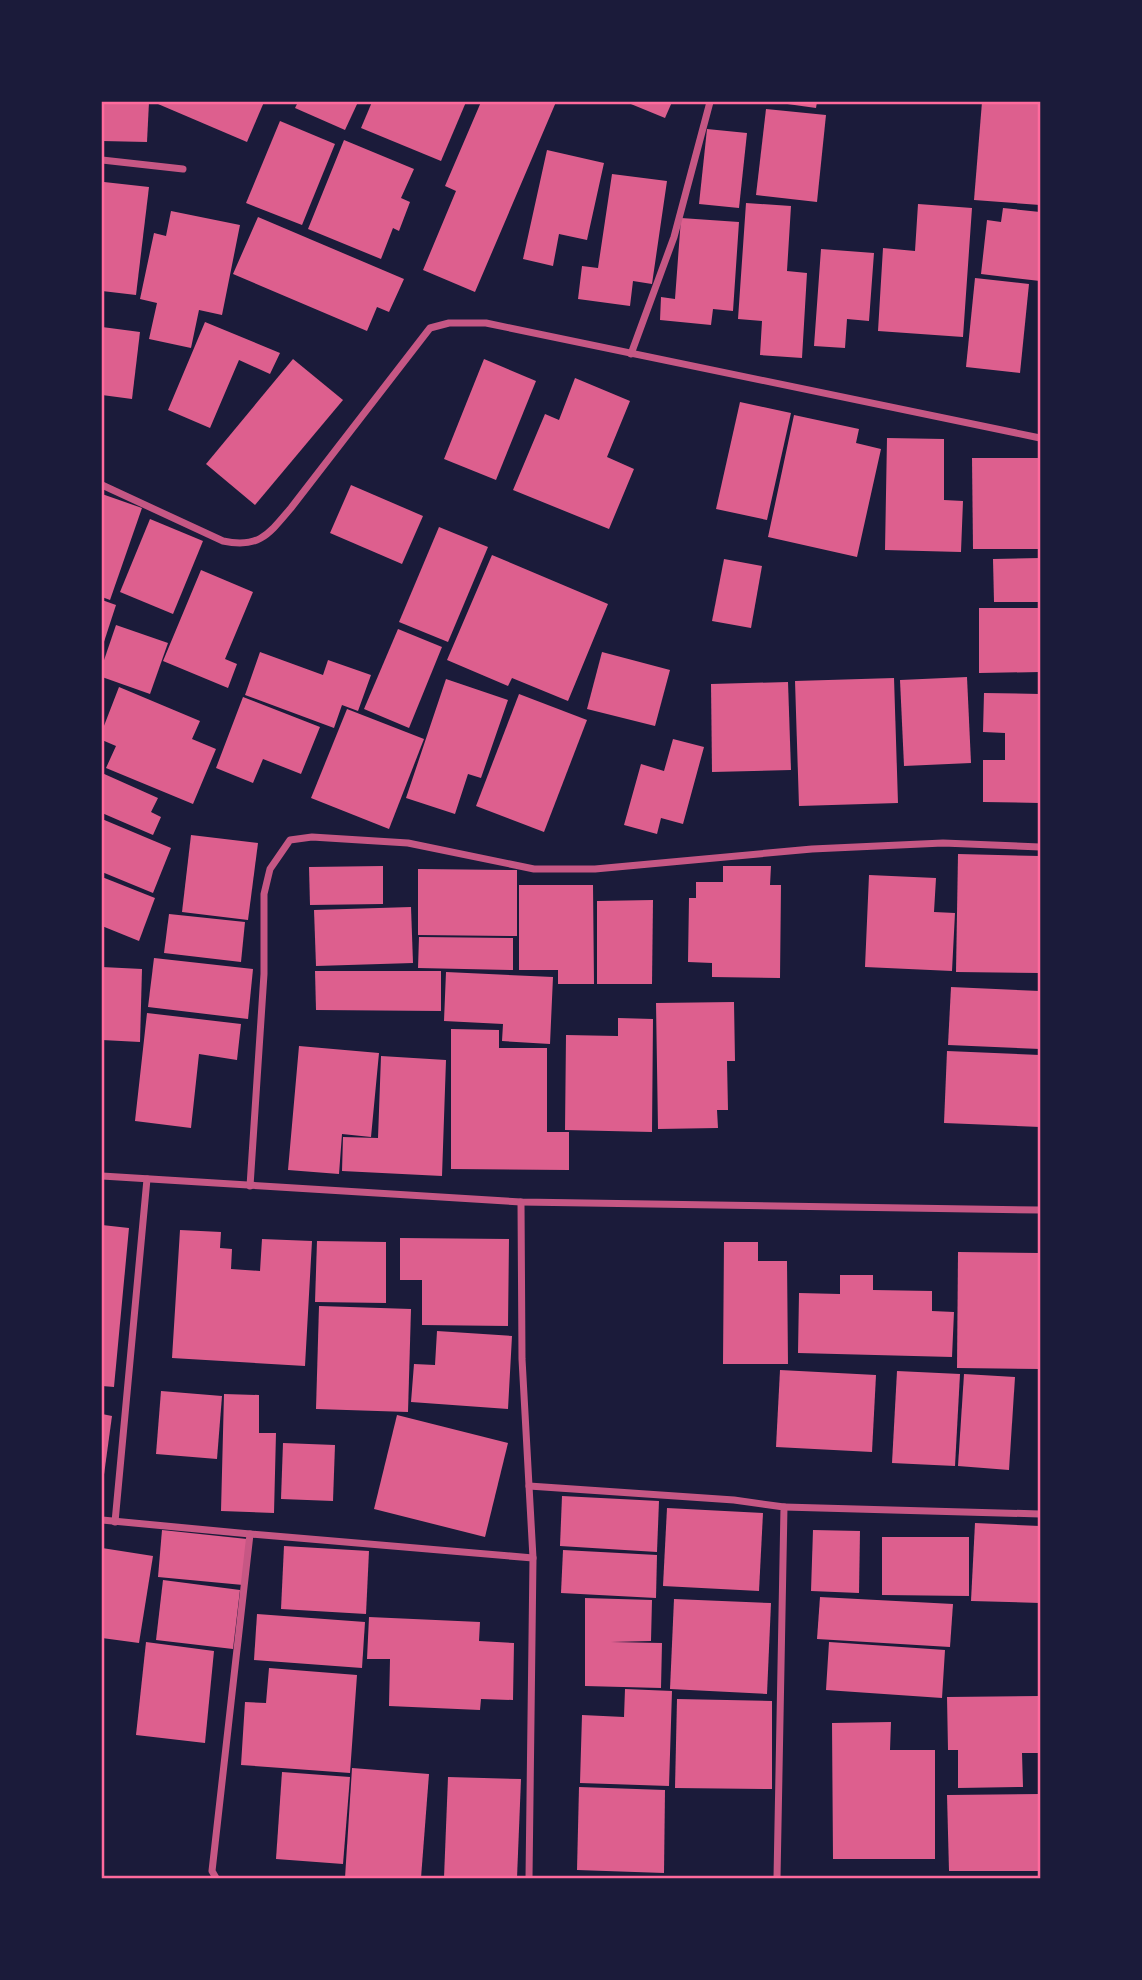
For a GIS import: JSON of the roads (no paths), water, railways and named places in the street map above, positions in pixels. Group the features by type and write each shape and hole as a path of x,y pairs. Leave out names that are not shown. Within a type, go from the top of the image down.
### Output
{"street":[{"path":"631,354 674,237 710,102"},
{"path":"102,160 183,169"},
{"path":"102,485 223,541 240,545 254,542 268,535 291,508 430,328 449,323 486,323 1041,438"},
{"path":"250,1186 264,974 264,894 270,869 290,840 312,837 408,843 534,869 570,869 812,849 943,843 1041,847"},
{"path":"102,1176 521,1202 1041,1210"},
{"path":"115,1522 148,1179"},
{"path":"521,1202 522,1359 533,1558 529,1878"},
{"path":"529,1486 734,1500 784,1507 1041,1514"},
{"path":"777,1878 784,1507"},
{"path":"102,1520 533,1558"},
{"path":"216,1878 212,1871 250,1534"}]}
